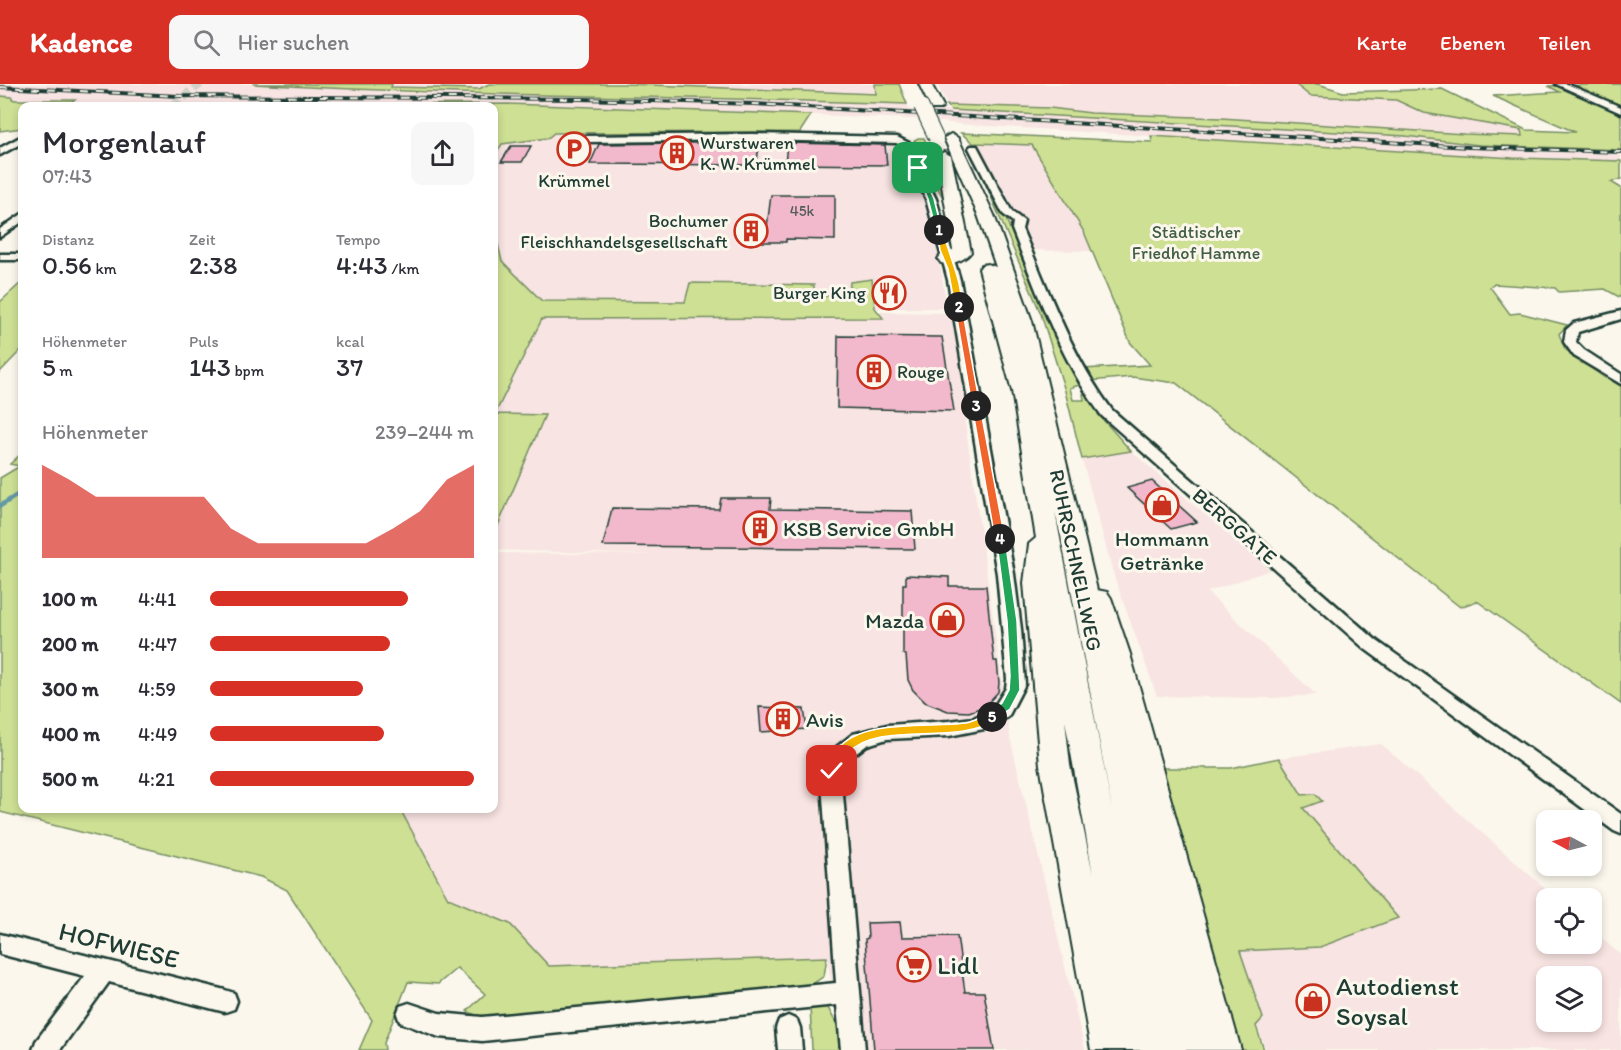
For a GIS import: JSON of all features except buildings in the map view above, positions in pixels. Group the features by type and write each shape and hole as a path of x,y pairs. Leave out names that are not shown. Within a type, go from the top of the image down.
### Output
{"highway":[{"name":"RUHRSCHNELLWEG","path":"912,84 928,106 986,215 1023,321 1054,502 1095,804 1147,1050"},
{"name":"RUHRSCHNELLWEG","path":"925,84 928,106"},
{"name":"RUHRSCHNELLWEG","path":"944,138 944,156 963,199 990,275 1054,502 1145,893 1209,1046"},
{"path":"944,156 962,252 947,260"},
{"path":"1054,502 1037,583 1055,765 1110,1050"}],"street":[{"path":"1560,84 1621,110"},
{"path":"1607,104 1621,102"},
{"path":"574,142 586,139 752,137 897,140 904,143 931,199 957,296 1006,571 1012,621 1015,690 1006,706 982,723 967,727 882,733 852,742 841,752 832,771 853,1050"},
{"path":"0,152 18,141"},
{"name":"BERGGATE","path":"974,148 1008,214 1019,221 1017,228 1070,354 1092,395 1107,413 1371,645 1616,819"},
{"path":"0,234 18,220"},
{"path":"0,257 18,257"},
{"path":"1621,315 1572,330 1570,342 1579,352 1621,380"},
{"name":"HOFWIESE","path":"0,944 225,1001"},
{"path":"45,1050 104,970"},
{"path":"409,1014 439,1025 482,1029 848,993"}],"shaded area":[{"path":"0,84 253,84 393,92 781,99 907,104 910,110 951,110 1405,136 1479,145 1621,150 1621,161 1513,158 971,125 913,119 498,104 498,102 18,102 0,100"},
{"path":"392,84 489,84 479,89 390,87"},
{"path":"626,84 874,84 877,95"},
{"path":"937,84 1295,84 1310,96 1396,100 1424,113 1521,130 1522,136 1091,113 1050,108 947,105"},
{"path":"641,131 888,134 899,143 931,209 947,308 875,308 872,279 849,296 814,296 813,285 690,284 685,302 542,301 502,261 498,244 498,150 502,144 548,138 554,133"},
{"path":"970,144 1032,145 1093,251 1020,250 998,201 972,155 975,154"},
{"path":"879,312 948,313 953,316 970,418 965,422 1010,738 1085,1050 839,1050 838,1027 827,957 549,966 510,924 448,898 402,813 498,813 498,553 661,555 498,550 498,527 544,416 498,415 498,409 542,319 882,318"},
{"path":"1131,451 1270,570 1207,592 1316,695 1271,698 1157,696 1114,576 1082,459"},
{"path":"1381,744 1545,888 1536,888 1536,954 1602,954 1602,939 1621,955 1621,1050 1266,1050 1257,1025 1263,1018 1240,951 1320,947 1398,917 1302,808 1321,801 1302,795 1279,758"}],"green space":[{"path":"253,84 392,84 391,87 479,89 489,84 626,84 876,94 875,84 899,84 907,104 498,94"},
{"path":"1295,84 1318,84 1343,92 1442,89 1526,130 1575,132 1493,96 1560,92 1548,86 1621,84 1621,150 1479,145 1405,136 951,110 947,105 1050,108 1091,113 1221,118 1522,136 1521,130 1424,113 1396,100 1310,96"},
{"path":"0,96 12,97 15,100 75,100 72,102 18,102 18,129 0,131"},
{"path":"498,104 811,115 800,132 554,133 548,138 502,144 498,151"},
{"name":"Städtischer Friedhof Hamme","path":"961,133 1152,142 1151,136 1513,158 1621,161 1621,179 1611,182 1621,188 1621,298 1605,289 1559,292 1555,288 1494,284 1490,287 1510,314 1520,313 1567,325 1559,334 1565,349 1605,378 1621,376 1621,704 1477,601 1460,607 1176,383 1132,377 1090,381 1083,369 1150,365 1130,342 1084,232 1032,145 973,143"},
{"path":"924,138 936,165 944,200 914,141"},
{"path":"983,178 986,179 998,201 1079,385 1070,388 1073,400 1084,400 1083,394 1085,394 1100,413 1098,414 1131,451 1082,459 1065,391 1041,314"},
{"path":"498,244 502,261 542,301 685,302 690,283 814,285 814,296 849,296 850,282 872,279 875,308 883,318 542,319 498,408"},
{"path":"18,286 18,353 0,372 0,302"},
{"path":"498,414 545,415 498,526"},
{"path":"18,457 18,466 10,464"},
{"path":"18,467 18,813 402,813 448,898 510,924 549,966 827,957 824,976 801,988 483,1019 467,1011 485,994 457,968 438,984 408,982 384,1043 385,1050 359,1050 372,1020 287,890 261,877 0,812 0,478"},
{"path":"1279,758 1302,795 1315,794 1322,801 1303,808 1398,918 1320,947 1240,951 1263,1018 1256,1026 1264,1050 1241,1050 1159,768 1231,768"},
{"path":"810,1005 827,1006 838,1027 839,1050 812,1050"}],"waterway":[{"path":"0,506 18,495"}],"tunnel":[{"path":"178,102 200,84"}],"railway":[{"path":"0,87 179,96 581,99 755,104 1469,147 1621,152"}],"place":[{"name":"Krümmel","path":"574,149"},
{"name":"Wurstwaren K. W. Krümmel","path":"677,153"},
{"name":"Bochumer Fleischhandelsgesellschaft","path":"751,231"},
{"name":"Burger King","path":"889,293"},
{"name":"Rouge","path":"874,372"},
{"name":"Hommann Getränke","path":"1162,505"},
{"name":"KSB Service GmbH","path":"760,528"},
{"name":"Mazda","path":"947,620"},
{"name":"Avis","path":"783,719"},
{"name":"Lidl","path":"914,965"},
{"name":"Autodienst Soysal","path":"1313,1001"}],"route":[{"path":"832,771 841,752 852,742 865,736 967,727 982,723 1006,706 1015,690 1012,621 1006,571 958,305 937,217 918,168"}]}
